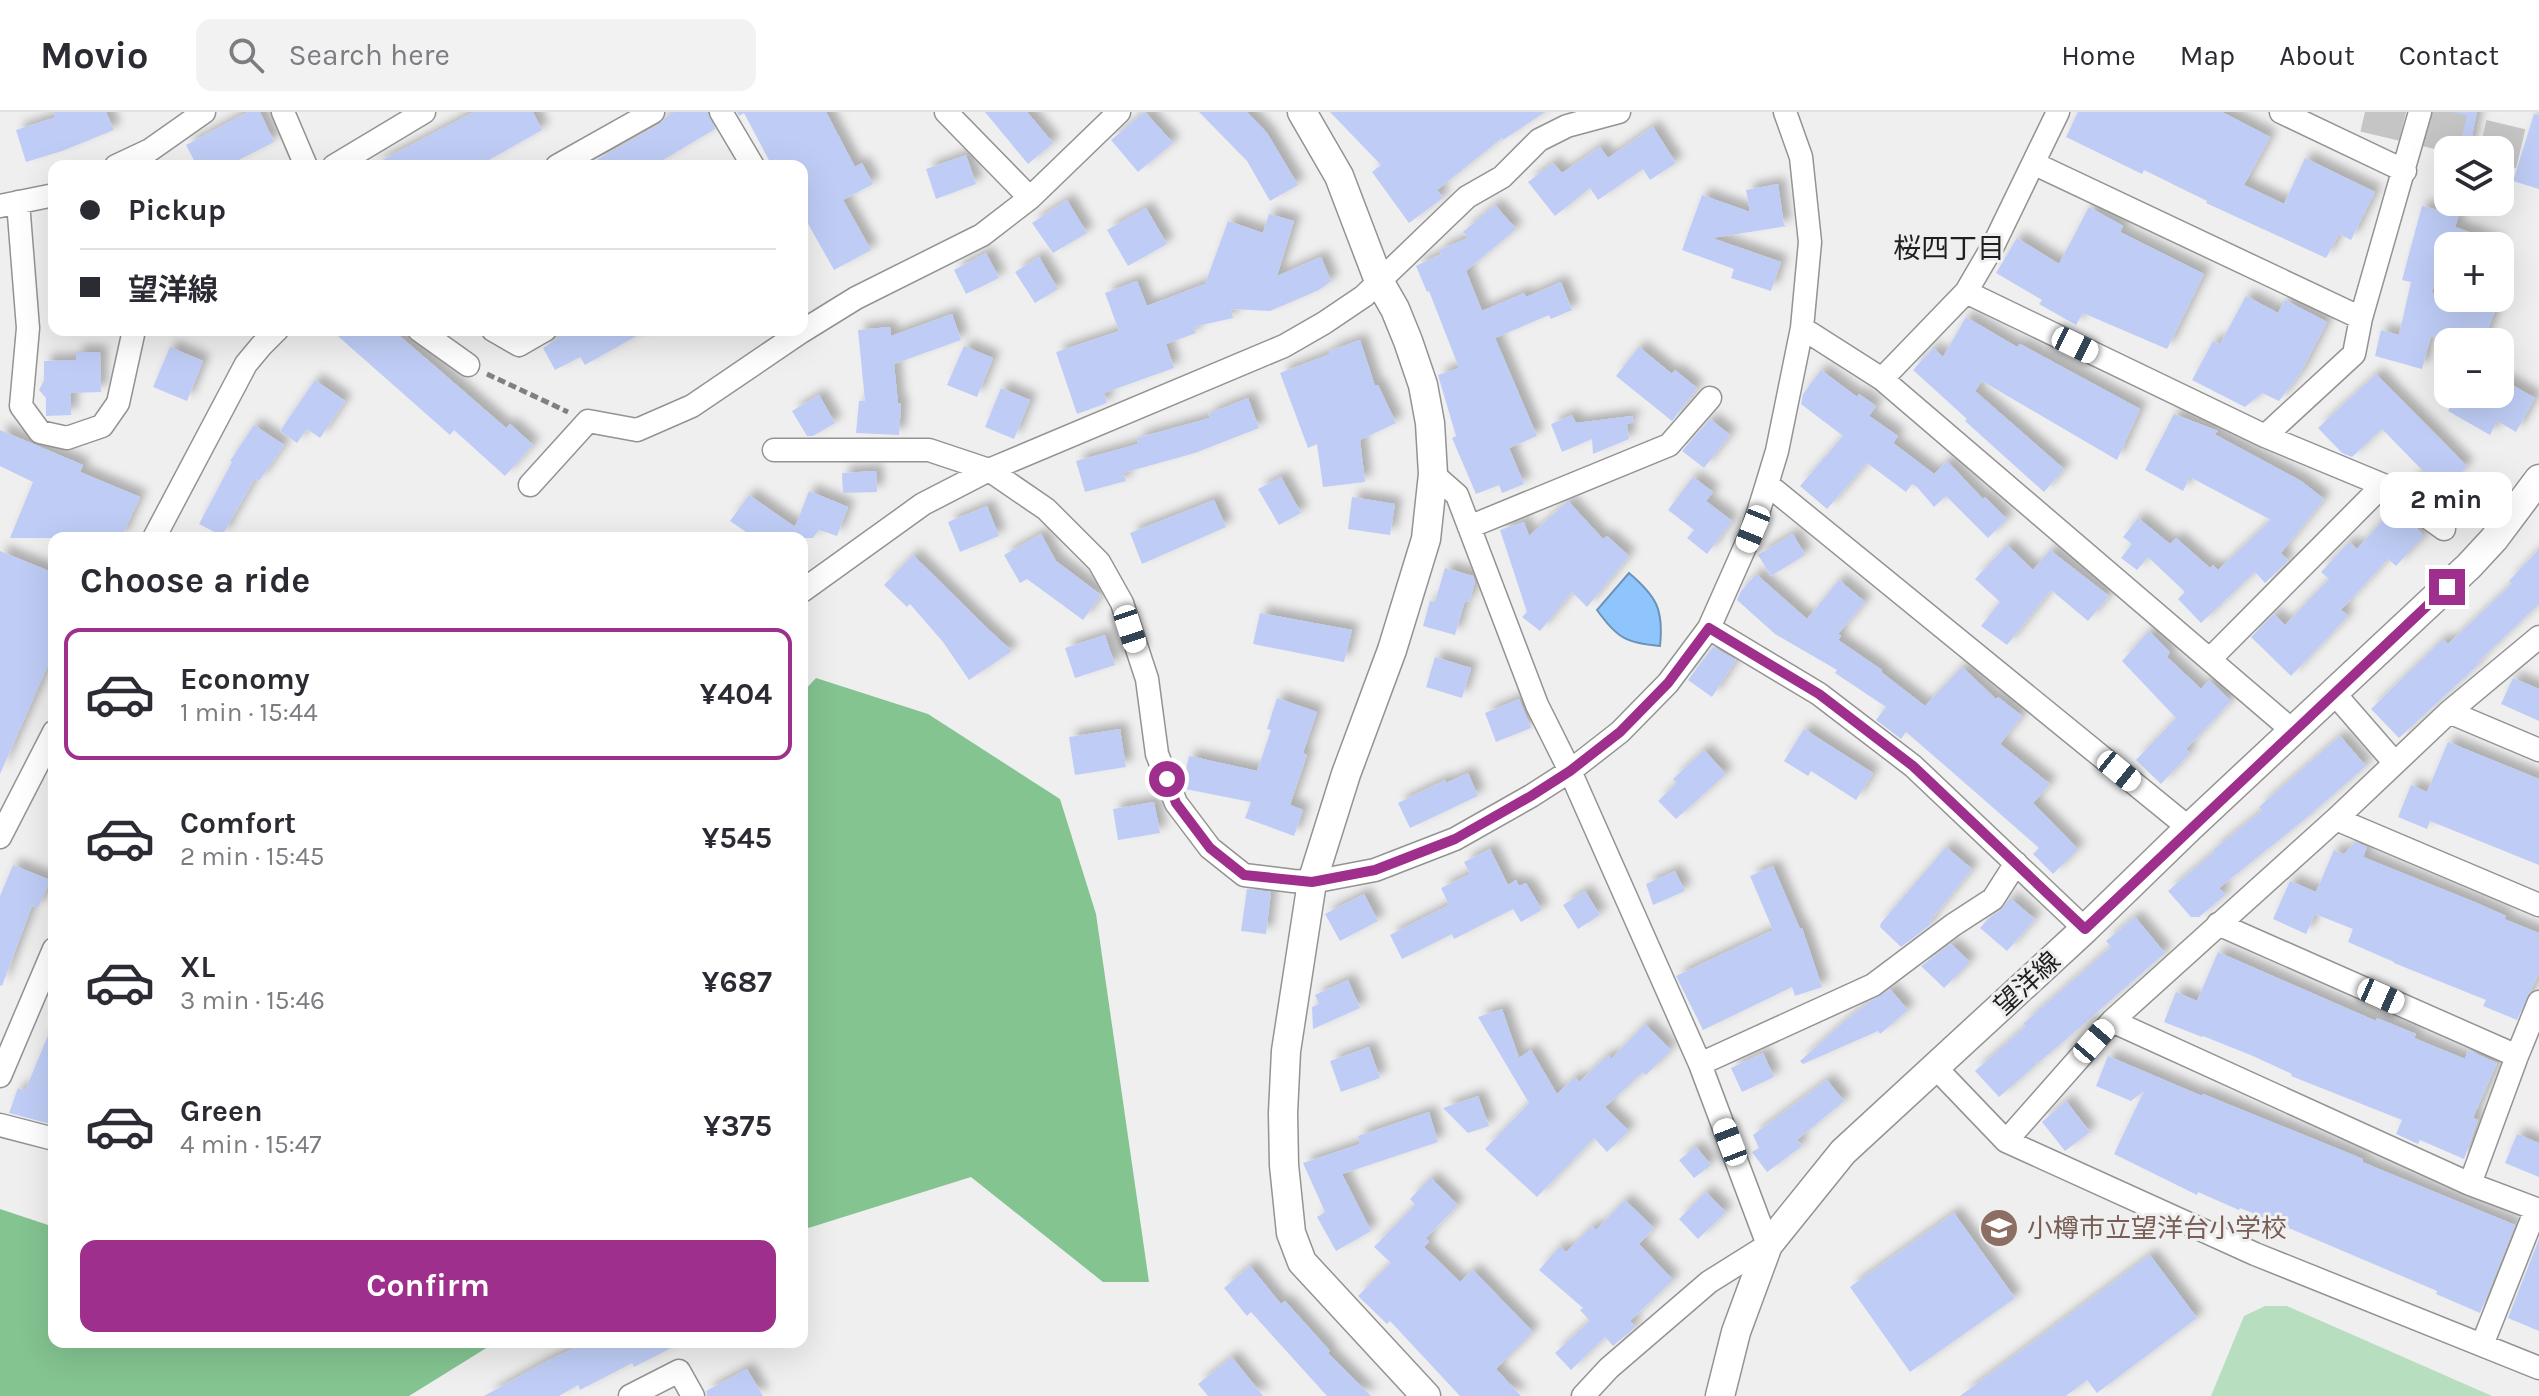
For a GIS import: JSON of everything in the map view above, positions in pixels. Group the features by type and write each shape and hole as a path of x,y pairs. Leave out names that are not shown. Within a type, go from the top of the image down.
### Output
{"street":[{"path":"129,160 150,150 204,112"},
{"path":"283,112 303,160"},
{"path":"344,160 424,112"},
{"path":"568,160 653,112"},
{"path":"721,112 749,160"},
{"path":"946,112 1030,198"},
{"path":"808,328 856,298 982,235 1030,198 1119,112"},
{"path":"1302,112 1339,176 1423,385 1430,423 1433,474 1426,539 1392,650 1346,774 1312,882 1286,1051 1284,1165 1291,1233 1302,1262 1426,1396"},
{"path":"808,587 923,504 989,470 1284,346 1324,323 1364,296 1467,197 1502,177 1539,140 1567,126 1619,112"},
{"path":"774,450 929,450 989,470 1046,509 1099,562 1122,603 1147,679 1157,754 1176,803 1210,848 1244,875 1312,882 1375,870 1455,839 1570,771 1620,732 1668,683 1709,628 1753,529 1767,484 1777,451 1802,328 1810,242 1801,157 1785,112"},
{"path":"1882,379 1966,292 2035,164 2058,112"},
{"path":"2281,112 2405,171"},
{"path":"2265,436 2354,354 2361,318 2420,112"},
{"path":"2035,164 2361,318"},
{"path":"48,196 9,204 28,328 21,406 40,432 67,438 102,426 118,403 133,336"},
{"path":"1966,292 2265,436 2383,485 2444,529"},
{"path":"1802,328 1882,379 2293,731"},
{"path":"157,532 246,364 271,336"},
{"path":"427,336 468,365"},
{"path":"503,336 519,345 535,336"},
{"path":"530,485 588,421 637,430 692,406 795,336"},
{"path":"1469,527 1669,445 1710,398"},
{"path":"1433,474 1457,495 1537,705 1570,771 1700,1064 1768,1245 1709,1282 1609,1368 1583,1396"},
{"name":"望洋線","path":"1720,1396 1736,1332 1768,1245 1843,1152 2085,929 2469,566 2494,539 2539,479"},
{"path":"1767,484 2189,828"},
{"path":"2210,659 2383,485"},
{"path":"1709,628 1819,694 1901,757 2085,929"},
{"path":"2006,1141 2112,1021 2336,819 2449,712 2539,637"},
{"path":"2334,693 2394,762"},
{"path":"2449,712 2539,750"},
{"path":"1,834 48,744"},
{"path":"2336,819 2539,905"},
{"path":"1700,1064 1873,985 1993,899 2016,863"},
{"path":"2218,924 2517,1056"},
{"path":"0,1076 48,963"},
{"path":"2470,1184 2539,1002"},
{"path":"2112,1021 2470,1184 2538,1210 2482,1345"},
{"path":"1936,1068 2006,1141 2255,1254 2539,1368"},
{"path":"0,1125 48,1137"},
{"path":"630,1396 679,1371 693,1396"}],"path":[{"path":"468,365 588,421"}],"green space":[{"path":"816,678 928,714 1060,799 1096,914 1149,1282 1103,1282 971,1177 808,1228 808,687"},
{"path":"0,1209 48,1225 48,1348 486,1348 409,1396 0,1396"},
{"path":"2265,1306 2287,1306 2492,1396 2211,1396 2244,1316"}],"water":[{"path":"1629,573 1656,604 1661,622 1660,646 1623,637 1610,627 1597,610"}],"building":[{"path":"53,112 106,112 114,130 26,162 16,130 56,117"},
{"path":"248,112 260,112 274,142 239,160 194,160 186,145"},
{"path":"474,112 533,112 542,130 489,160 382,160"},
{"path":"674,112 707,112 715,129 663,160 597,160 660,124"},
{"path":"737,112 826,112 855,167 862,163 873,184 843,200 871,250 834,270 808,224 808,160 769,160 744,113 739,116"},
{"path":"985,112 1027,112 1053,143 1028,164"},
{"path":"1145,112 1173,143 1138,172 1111,140"},
{"path":"1199,112 1247,112 1267,133 1298,185 1270,201 1247,161"},
{"path":"1330,112 1545,112 1502,138 1437,190 1443,198 1409,223 1372,172 1381,165"},
{"path":"2078,112 2222,112 2270,137 2244,185 2284,204 2305,158 2375,192 2351,240 2339,234 2326,258 2206,203 2144,170 2142,174 2066,137"},
{"path":"2448,112 2477,112 2472,136 2442,136"},
{"path":"2534,114 2539,115 2539,189 2514,181"},
{"path":"1653,127 1676,163 1650,180 1643,169 1598,200 1590,188 1555,216 1528,182 1553,163 1562,173 1600,147 1608,158"},
{"path":"966,155 976,184 936,199 926,169"},
{"path":"1778,184 1784,225 1787,226 1712,238 1781,262 1771,291 1731,278 1734,269 1682,250 1702,195 1750,212 1746,190"},
{"path":"1067,200 1087,233 1053,253 1032,223"},
{"path":"1495,205 1516,229 1466,271 1482,311 1524,293 1526,297 1561,282 1572,310 1551,319 1549,315 1495,338 1537,436 1509,448 1524,484 1502,493 1499,485 1476,494 1452,438 1456,436 1438,375 1459,368 1416,266 1441,254 1439,250 1468,238 1463,232"},
{"path":"2422,206 2434,209 2434,216 2459,216 2455,227 2469,232 2434,232 2434,312 2495,312 2488,328 2434,328 2434,337 2431,336 2422,369 2375,356 2381,330 2399,335 2411,282 2402,280"},
{"path":"2089,207 2123,226 2120,232 2204,274 2167,349 2083,313 2076,325 2039,304 2042,300 1996,273 2017,238 2059,264"},
{"path":"1146,208 1167,244 1128,266 1107,230"},
{"path":"1269,214 1294,221 1277,276 1321,257 1331,281 1319,290 1270,311 1231,309 1233,318 1193,327 1196,333 1166,344 1174,368 1104,393 1107,403 1077,414 1056,352 1119,331 1105,293 1137,281 1147,306 1205,284 1228,221 1263,233"},
{"path":"986,253 999,278 966,294 954,270"},
{"path":"1039,257 1058,289 1035,303 1015,272"},
{"path":"2246,296 2278,313 2285,300 2327,322 2301,372 2279,401 2262,393 2245,407 2192,380 2213,341 2220,344"},
{"path":"952,314 961,340 894,364 898,403 901,404 899,435 856,433 859,401 865,401 858,330 890,327 891,336"},
{"path":"1966,317 2017,347 2020,344 2140,409 2117,460 1982,381 1975,391 2064,469 2044,492 1965,421 1967,419 1913,370 1933,348 1943,357"},
{"path":"338,336 400,336 506,428 510,424 533,445 505,476 454,430 450,435"},
{"path":"561,336 636,336 585,365 580,357 555,370 543,348"},
{"path":"1360,340 1375,386 1378,385 1396,423 1360,440 1365,482 1323,487 1317,444 1308,448 1280,373"},
{"path":"964,346 993,358 977,397 947,385"},
{"path":"170,347 203,361 187,401 153,387"},
{"path":"1639,347 1672,374 1675,370 1697,388 1672,421 1616,376"},
{"path":"76,352 100,352 101,392 71,393 71,415 46,416 46,398 39,390 44,380 44,361 76,360"},
{"path":"1821,370 1857,397 1859,394 1876,406 1869,416 1898,436 1893,443 1934,474 1947,461 2007,519 1988,538 1946,496 1934,507 1917,487 1912,484 1906,492 1867,463 1827,509 1800,486 1843,436 1801,404 1803,394"},
{"path":"2376,374 2467,466 2431,502 2409,484 2423,471 2382,429 2352,457 2342,453 2318,428"},
{"path":"315,380 345,401 320,438 307,429 297,443 280,431"},
{"path":"2514,386 2535,398 2516,432 2497,421 2490,435 2448,411 2450,408 2514,408"},
{"path":"1001,388 1030,400 1014,439 985,427"},
{"path":"819,395 835,423 813,436 807,436 792,411"},
{"path":"1248,398 1259,428 1195,453 1123,473 1126,481 1085,492 1076,461 1138,444 1137,438 1210,418 1208,414"},
{"path":"2174,414 2218,431 2214,434 2301,481 2324,499 2281,553 2288,561 2265,583 2255,572 2201,623 2178,599 2185,592 2148,557 2137,570 2121,558 2132,544 2123,537 2138,518 2170,544 2176,538 2210,568 2213,565 2218,570 2271,520 2190,477 2183,491 2145,470"},
{"path":"1572,415 1576,423 1632,416 1634,422 1627,424 1629,439 1593,454 1592,439 1562,452 1551,424"},
{"path":"1710,419 1730,435 1704,468 1682,451"},
{"path":"254,425 284,445 259,481 255,478 224,532 214,532 199,524 230,461"},
{"path":"0,430 83,465 80,472 140,497 124,532 48,532 48,538 10,538 33,482 0,466"},
{"path":"876,471 877,492 843,493 842,473"},
{"path":"1281,477 1301,513 1279,525 1258,489"},
{"path":"1693,477 1713,492 1706,501 1732,521 1707,554 1687,538 1694,530 1668,510"},
{"path":"809,491 848,507 837,536 819,530 813,538 808,538 808,532 746,532 730,521 749,495 795,527"},
{"path":"1352,497 1395,504 1390,535 1348,529"},
{"path":"1214,500 1226,527 1142,564 1130,533"},
{"path":"1568,501 1603,539 1607,536 1629,556 1587,607 1572,592 1540,631 1522,617 1527,612 1500,530 1524,522 1529,536"},
{"path":"987,506 999,536 960,552 948,522"},
{"path":"2393,509 2424,536 2396,566 2388,559 2341,610 2348,616 2291,676 2251,637 2274,614 2285,625 2329,579 2321,572 2349,542 2357,549"},
{"path":"1041,534 1056,561 1101,595 1083,620 1027,579 1020,583 1004,555"},
{"path":"1793,534 1805,555 1771,576 1758,555"},
{"path":"2007,545 2033,570 2050,550 2109,596 2088,621 2051,590 2007,645 1981,626 2000,602 1975,579"},
{"path":"2539,549 2539,604 2399,738 2371,709 2443,639 2448,644 2512,584 2509,581"},
{"path":"0,551 48,571 48,665 0,774"},
{"path":"913,555 1012,651 969,680 943,642 910,604 907,607 884,585"},
{"path":"1445,568 1473,576 1475,582 1469,602 1465,601 1455,635 1423,626 1430,601 1435,602"},
{"path":"1756,574 1807,619 1839,580 1865,602 1838,634 1841,636 1838,640 1882,670 1925,706 1962,667 1996,699 1998,697 2022,716 2000,744 2050,784 2033,803 2078,849 2053,874 2033,854 2039,848 1958,777 1906,732 1901,739 1876,720 1886,707 1835,673 1837,670 1775,634 1737,600"},
{"path":"1260,613 1352,630 1344,662 1253,644"},
{"path":"2149,631 2170,652 2167,657 2201,689 2209,680 2231,701 2186,749 2190,753 2161,784 2136,760 2176,718 2122,661"},
{"path":"1105,635 1115,665 1075,678 1065,648"},
{"path":"1713,647 1736,660 1712,697 1688,680"},
{"path":"1435,657 1471,668 1462,698 1426,687"},
{"path":"2513,678 2539,689 2539,721 2501,704"},
{"path":"1277,698 1317,712 1290,805 1303,810 1294,836 1245,818 1251,802 1185,789 1183,783 1189,756 1257,771 1271,730 1267,729"},
{"path":"1519,699 1531,728 1496,742 1485,713"},
{"path":"1120,729 1126,767 1075,775 1069,737"},
{"path":"1804,729 1873,773 1856,800 1811,771 1808,776 1784,761"},
{"path":"2340,736 2366,766 2219,888 2225,895 2199,917 2191,917 2168,891 2262,811 2259,807"},
{"path":"2448,742 2539,779 2539,865 2430,821 2427,829 2398,817 2411,785 2427,792"},
{"path":"1704,750 1726,774 1676,819 1658,801 1677,783 1673,779"},
{"path":"1468,773 1478,796 1410,828 1398,803 1445,780 1446,783"},
{"path":"1154,802 1160,833 1118,840 1113,809"},
{"path":"2355,842 2367,847 2363,857 2477,903 2506,916 2504,919 2539,933 2539,973 2517,1020 2483,1006 2486,1000 2348,942 2353,929 2315,914 2306,934 2273,919 2290,881 2316,892 2334,850 2344,854"},
{"path":"1946,847 1972,869 1929,922 1931,924 1901,947 1880,927 1881,923"},
{"path":"1490,849 1508,885 1516,880 1519,886 1526,883 1542,910 1521,922 1513,909 1454,939 1452,934 1402,959 1390,935 1449,905 1441,888 1470,874 1464,862"},
{"path":"13,865 48,879 38,908 32,906 2,986 0,985 0,896"},
{"path":"1773,866 1802,928 1822,987 1795,996 1792,987 1703,1030 1676,976 1773,930 1750,876"},
{"path":"1675,871 1685,891 1653,905 1646,884"},
{"path":"1247,889 1271,892 1266,934 1241,931"},
{"path":"1585,891 1600,915 1578,929 1563,905"},
{"path":"1364,894 1378,921 1340,941 1325,914"},
{"path":"2010,898 2035,919 2007,951 1980,928"},
{"path":"2135,917 2165,953 2039,1062 2034,1060 2037,1064 1999,1097 1975,1071 2111,947 2106,941"},
{"path":"1951,944 1970,962 1944,988 1921,966"},
{"path":"2218,952 2376,1021 2377,1018 2416,1034 2414,1038 2465,1059 2468,1050 2497,1063 2473,1118 2478,1120 2464,1159 2420,1140 2418,1144 2396,1134 2402,1120 2291,1076 2253,1056 2164,1022 2176,992 2197,1001"},
{"path":"1348,980 1360,1008 1313,1029 1312,1007 1319,1004 1315,995"},
{"path":"1890,989 1908,1010 1880,1034 1878,1031 1803,1064 1800,1061 1844,1022"},
{"path":"1502,1009 1519,1058 1531,1050 1557,1094 1575,1077 1579,1082 1608,1055 1611,1059 1645,1024 1671,1050 1646,1075 1643,1072 1605,1107 1629,1131 1607,1152 1594,1138 1537,1197 1485,1149 1529,1103 1478,1017"},
{"path":"48,1035 48,1123 9,1113 18,1088 25,1091"},
{"path":"1369,1047 1380,1078 1341,1092 1330,1061"},
{"path":"1763,1053 1774,1077 1742,1092 1731,1068"},
{"path":"2108,1056 2363,1159 2362,1162 2515,1225 2480,1313 2436,1294 2437,1291 2303,1234 2198,1192 2197,1195 2114,1154 2144,1091 2131,1101 2096,1086"},
{"path":"1827,1080 1844,1101 1797,1140 1802,1146 1767,1172 1752,1152 1759,1148 1753,1135"},
{"path":"1478,1096 1489,1126 1468,1133 1443,1108"},
{"path":"2066,1101 2090,1132 2065,1151 2042,1122"},
{"path":"1429,1112 1438,1142 1342,1174 1371,1231 1336,1251 1317,1217 1325,1212 1303,1163 1360,1144 1358,1136"},
{"path":"2517,1134 2539,1143 2539,1177 2505,1163"},
{"path":"1696,1147 1711,1165 1694,1178 1679,1160"},
{"path":"1431,1178 1458,1205 1426,1238 1429,1242 1424,1247 1460,1282 1473,1270 1533,1332 1496,1369 1521,1396 1460,1396 1390,1321 1387,1324 1358,1296 1391,1263 1374,1247 1415,1205 1410,1199"},
{"path":"1706,1192 1726,1212 1698,1239 1679,1219"},
{"path":"1625,1200 1654,1228 1639,1244 1673,1280 1630,1321 1635,1327 1613,1346 1605,1337 1571,1370 1555,1353 1590,1321 1580,1310 1583,1308 1539,1270 1560,1246 1566,1252 1592,1226 1596,1230"},
{"path":"1954,1213 2015,1298 1910,1372 1850,1287"},
{"path":"2539,1239 2539,1331 2508,1318"},
{"path":"2150,1255 2197,1318 2097,1393 2087,1380 2066,1396 1960,1396"},
{"path":"1250,1266 1281,1304 1285,1301 1330,1351 1328,1353 1371,1396 1327,1396 1251,1312 1247,1316 1224,1288"},
{"path":"574,1348 671,1348 634,1367 632,1363 580,1390 578,1385 559,1396 484,1396"},
{"path":"1232,1357 1263,1396 1208,1396 1198,1384"},
{"path":"747,1369 763,1396 707,1396 706,1391"}],"tunnel":[{"path":"2365,112 2539,153"}],"place":[{"name":"小樽市立望洋台小学校","path":"1999,1228"}],"district":[{"name":"桜四丁目","path":"1949,248"}],"route":[{"path":"1167,779 1176,803 1210,848 1244,875 1312,882 1375,870 1455,839 1570,771 1620,732 1668,683 1709,628 1819,694 1913,766 2085,929 2447,587"}]}
